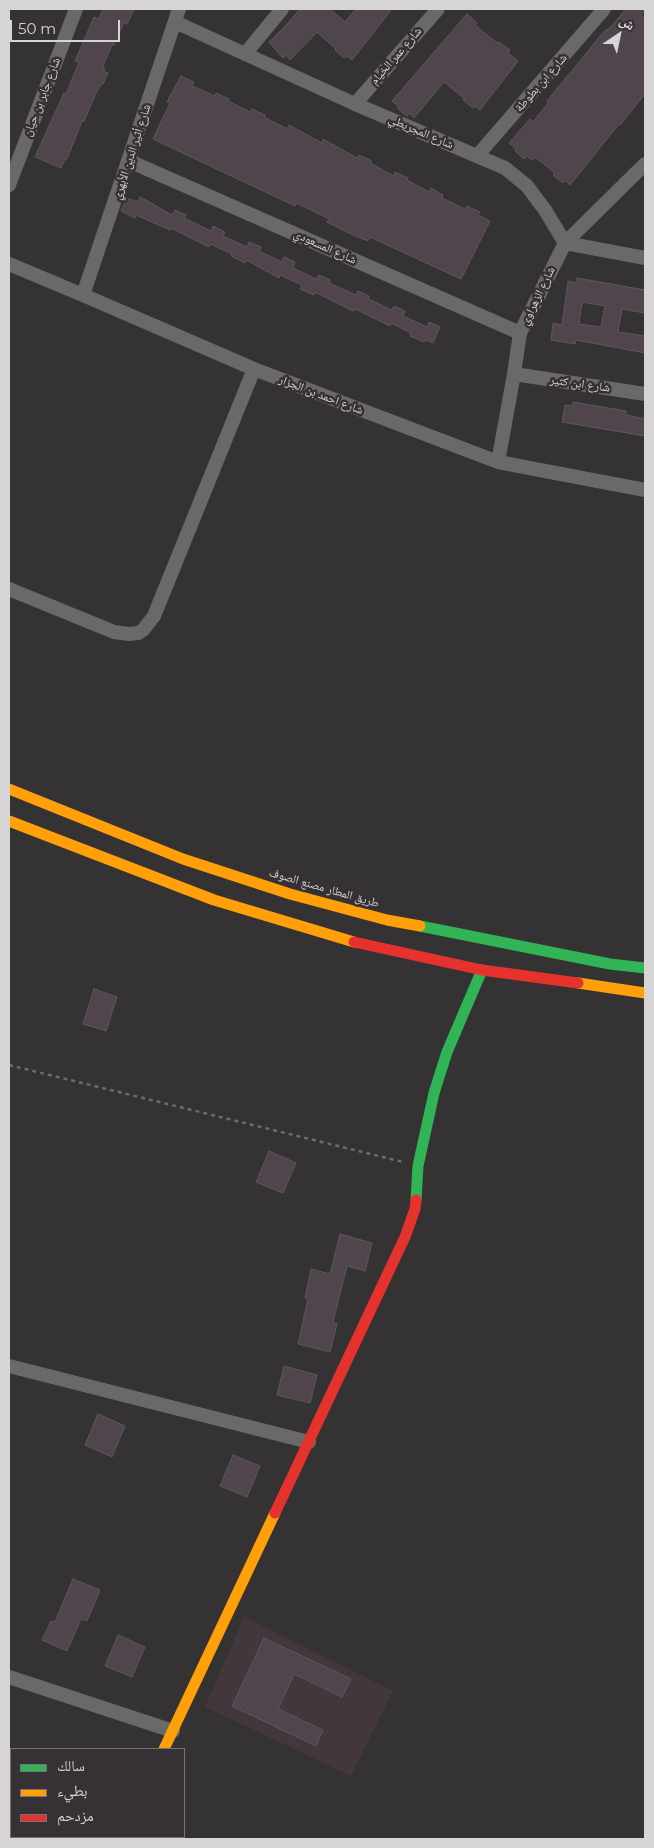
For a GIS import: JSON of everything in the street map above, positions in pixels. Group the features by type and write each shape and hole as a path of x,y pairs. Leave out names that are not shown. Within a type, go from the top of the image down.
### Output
{"main road":[{"name":"طريق المطار مصنع الصوف","path":"9,789 182,859 290,894 386,920 610,964 645,968"},
{"path":"9,821 168,883 260,915 355,942 482,970 645,992"},
{"path":"164,1748 405,1237 415,1209 418,1166 430,1110 447,1052 482,970"}],"street":[{"name":"شارع جابر بن حيان","path":"9,185 76,9"},
{"path":"245,54 282,9"},
{"name":"شارع عمر الخيام","path":"355,104 438,9"},
{"name":"شارع ابن بطوطة","path":"477,156 604,9"},
{"name":"شارع المجريطي","path":"177,15 245,54 355,104 505,168 527,186 545,210 565,243"},
{"name":"شارع أثير الدين الأبهري","path":"83,295 177,15"},
{"name":"شارع المسعودي","path":"129,161 520,333"},
{"name":"شارع الزهراوي","path":"498,462 520,333 565,243 645,164"},
{"path":"565,243 645,258"},
{"name":"شارع احمد بن الجزار","path":"9,264 254,369 498,462 645,490"},
{"path":"9,589 114,632 129,634 138,633 143,630 154,616 254,369"},
{"name":"شارع ابن كثير","path":"514,374 645,394"},
{"path":"9,1366 309,1442"},
{"path":"9,1676 173,1730"}],"path":[{"path":"9,1065 418,1166"}],"shaded area":[{"path":"244,1617 393,1691 351,1776 205,1707"}],"building":[{"path":"103,9 134,9 127,24 124,22 114,45 112,45 102,68 105,69 103,71 108,73 96,93 84,121 82,121 67,159 65,159 61,168 35,157 64,93 66,94 79,62 75,61 94,17 99,19"},
{"path":"300,9 330,9 345,22 356,9 392,9 352,60 347,56 344,58 317,32 290,60 286,55 283,58 269,42"},
{"path":"626,9 645,9 641,15 645,18 645,94 570,185 565,180 563,183 553,175 555,173 535,157 532,160 526,156 524,159 509,143 530,119 533,122 548,103 547,101 602,34 608,30"},
{"path":"467,14 477,23 475,25 497,43 499,42 510,50 508,53 518,61 480,110 475,106 473,108 444,82 414,118 409,113 407,116 392,101"},
{"path":"181,76 194,82 192,86 215,96 216,93 250,112 252,109 287,129 289,125 322,143 323,139 357,158 359,155 372,161 370,163 394,176 395,172 429,192 431,188 443,195 442,198 465,209 467,206 480,212 478,215 490,221 461,279 370,237 368,241 353,235 327,222 329,219 297,203 295,206 153,139 170,103 167,102"},
{"path":"140,197 172,215 175,210 186,215 184,218 211,231 213,226 225,232 223,236 247,247 249,242 261,247 259,251 282,262 284,257 295,262 293,268 316,279 319,275 330,280 329,283 356,295 358,291 369,296 368,299 392,310 394,306 405,311 403,316 427,327 429,322 440,327 433,343 426,340 424,342 410,336 411,333 391,323 390,326 355,309 353,311 315,292 314,295 300,289 302,285 280,275 279,278 246,260 245,263 231,256 232,254 210,244 209,247 171,228 170,230 136,215 135,218 121,211 127,198 138,202"},
{"path":"577,278 645,290 645,313 622,309 618,332 645,336 645,353 576,340 575,344 551,340 553,323 562,325 568,281 577,283","holes":["582,302 605,306 601,327 579,324"]},
{"path":"573,402 626,411 626,415 645,419 645,436 562,422 565,405 573,406"},
{"path":"94,989 117,997 106,1031 83,1024"},
{"path":"269,1151 296,1163 283,1193 256,1182"},
{"path":"340,1234 372,1243 365,1271 347,1266 333,1322 337,1324 330,1352 298,1344 308,1299 305,1298 311,1269 330,1274"},
{"path":"284,1366 317,1375 310,1403 277,1395"},
{"path":"98,1414 125,1426 112,1457 85,1445"},
{"path":"233,1455 260,1466 247,1497 220,1486"},
{"path":"73,1579 100,1590 87,1621 81,1619 67,1651 42,1640 51,1621 55,1622"},
{"path":"118,1635 145,1647 132,1677 105,1666"},
{"path":"264,1638 351,1679 342,1697 294,1674 278,1709 323,1730 316,1746 232,1706"}],"traffic: fast":[{"path":"420,926 610,964 645,968"},
{"path":"416,1200 418,1166 434,1093 447,1052 482,970"}],"traffic: slow":[{"path":"9,789 183,859 290,894 387,920 420,926"},
{"path":"9,821 214,900 354,942"},
{"path":"578,983 645,993"},
{"path":"164,1748 275,1513"}],"traffic: jam":[{"path":"354,942 482,970 578,983"},
{"path":"275,1513 405,1237 415,1209 416,1200"}]}
